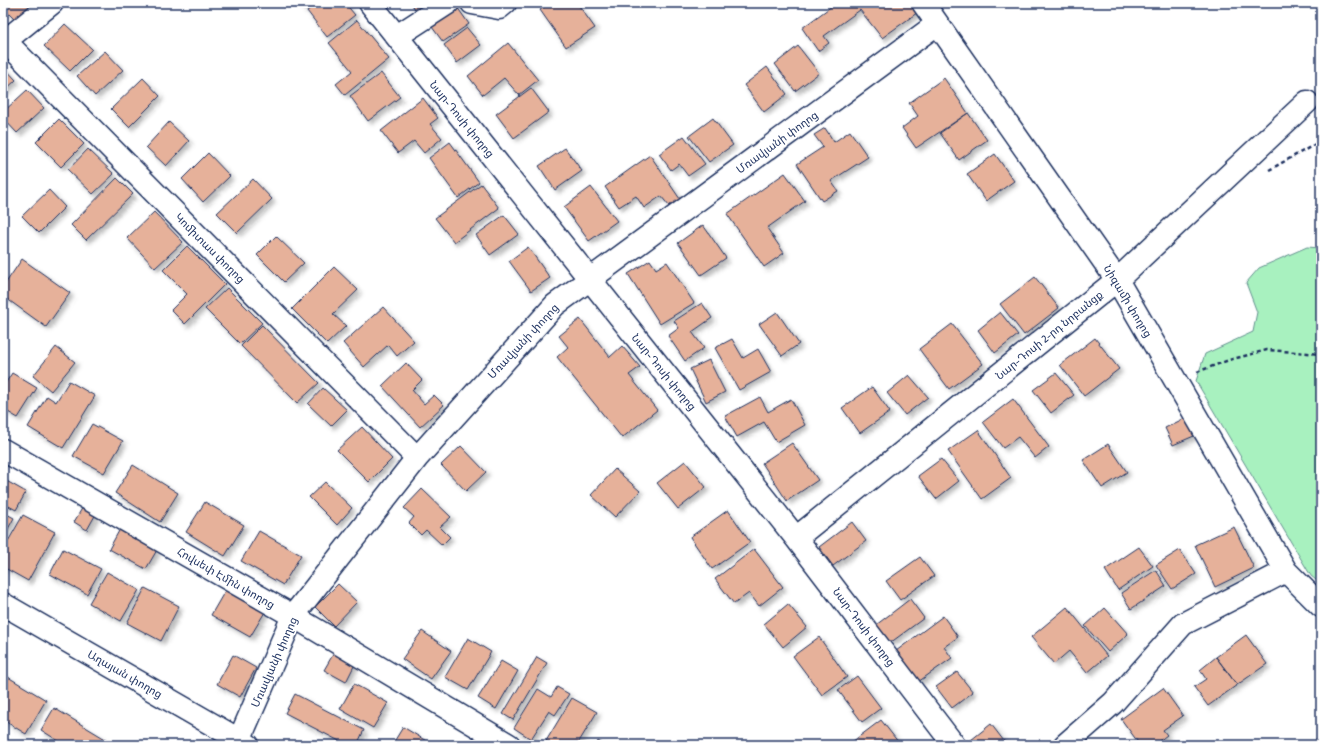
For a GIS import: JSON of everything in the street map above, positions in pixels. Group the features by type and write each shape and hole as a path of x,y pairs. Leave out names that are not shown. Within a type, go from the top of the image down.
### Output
{"street":[{"path":"4,40 52,3"},
{"name":"Նար-Դոսի փողոց","path":"370,3 796,538 954,745"},
{"path":"397,36 448,3"},
{"path":"472,3 498,8 505,3"},
{"name":"Նիզամի փողոց","path":"923,3 1117,280 1286,571 1321,606"},
{"name":"Մռավյանի փողոց","path":"241,743 293,616 417,458 555,305 937,24"},
{"name":"Կոմիտաս փողոց","path":"4,40 417,458"},
{"name":"Նար-Դոսի 2-րդ նրբանցք","path":"796,538 1117,280 1307,102"},
{"name":"Հովսեփ Էմին փողոց","path":"3,450 293,616 509,745"},
{"path":"1065,745 1113,703 1183,624 1286,571"},
{"name":"Աղայան փողոց","path":"3,604 241,743"}],"path":[{"path":"1176,380 1229,360 1267,350 1321,354"}],"green space":[{"path":"1307,247 1321,248 1321,584 1311,576 1196,381 1205,354 1253,332 1257,312 1246,283 1259,268"}],"building":[{"path":"9,3 40,3 18,23 3,8"},
{"path":"299,3 311,3 304,9"},
{"path":"317,3 345,3 355,15 327,37 307,11"},
{"path":"411,3 434,3 418,14"},
{"path":"550,3 577,3 595,28 566,47 540,10"},
{"path":"836,3 916,3 921,10 882,38 860,10 824,36 829,43 818,51 802,28"},
{"path":"455,4 469,24 443,42 429,23"},
{"path":"357,20 389,59 345,95 336,84 352,71 329,43"},
{"path":"65,24 92,49 70,71 44,46"},
{"path":"467,28 481,45 457,63 444,45"},
{"path":"508,43 538,80 519,95 504,78 483,95 468,76"},
{"path":"798,46 819,73 795,91 775,64"},
{"path":"105,51 123,70 95,96 77,76"},
{"path":"3,66 16,80 3,92"},
{"path":"767,67 787,94 764,112 744,85"},
{"path":"381,73 400,97 368,121 350,96"},
{"path":"143,78 160,96 129,127 111,109"},
{"path":"944,78 968,113 916,148 902,128 918,116 909,103"},
{"path":"531,88 549,112 514,138 496,114"},
{"path":"27,90 44,108 17,133 3,118 3,112"},
{"path":"423,98 438,118 430,124 442,138 424,153 414,141 398,153 381,131"},
{"path":"968,113 987,140 959,160 940,133"},
{"path":"713,118 733,145 709,162 689,136"},
{"path":"59,119 84,144 61,167 36,142"},
{"path":"169,122 189,141 166,166 146,147"},
{"path":"825,128 834,142 850,131 868,157 831,181 838,191 822,201 797,164 823,147 814,135"},
{"path":"684,136 705,164 688,176 679,164 671,170 659,154"},
{"path":"450,142 479,182 458,198 429,158"},
{"path":"565,148 582,171 555,190 539,166"},
{"path":"88,149 114,174 93,194 68,170"},
{"path":"208,153 230,176 203,202 182,179"},
{"path":"995,154 1014,181 986,201 967,174"},
{"path":"650,155 680,199 669,206 661,196 644,208 636,196 619,207 605,187"},
{"path":"785,173 805,201 767,228 784,253 764,267 727,214"},
{"path":"117,178 133,194 86,240 71,225"},
{"path":"253,179 272,199 237,233 217,213"},
{"path":"481,184 499,208 454,242 435,218"},
{"path":"591,187 617,221 589,241 564,207"},
{"path":"49,190 65,207 39,233 22,216"},
{"path":"154,212 183,242 155,268 127,238"},
{"path":"504,215 519,234 490,255 476,235"},
{"path":"703,225 726,258 701,275 678,243"},
{"path":"276,236 304,263 284,282 257,255"},
{"path":"187,246 225,284 185,324 171,310 187,294 163,270"},
{"path":"528,247 550,278 531,291 509,261"},
{"path":"22,259 70,293 46,327 3,296 3,287"},
{"path":"650,260 656,269 667,262 694,303 660,324 628,274"},
{"path":"334,267 358,290 333,314 346,326 327,344 292,309"},
{"path":"1035,277 1059,308 1024,335 1000,304"},
{"path":"227,288 262,323 240,344 205,309"},
{"path":"702,303 712,318 692,332 704,348 685,361 668,336 679,328 674,321"},
{"path":"383,307 414,341 397,356 388,345 364,367 343,343"},
{"path":"777,312 799,344 782,356 759,324"},
{"path":"1000,312 1018,335 995,353 978,330"},
{"path":"580,319 610,357 622,346 640,367 629,375 657,410 622,438 557,357 568,347 559,336"},
{"path":"952,324 983,364 949,389 919,349"},
{"path":"262,325 319,383 297,403 241,346"},
{"path":"1095,338 1119,369 1084,396 1060,365"},
{"path":"732,339 743,358 758,349 771,372 739,390 715,348"},
{"path":"56,347 75,362 51,391 33,376"},
{"path":"709,360 725,392 706,402 690,369"},
{"path":"406,363 422,380 412,390 424,404 434,395 444,405 420,427 382,386"},
{"path":"12,373 37,388 18,418 3,409 3,387"},
{"path":"1056,373 1074,395 1051,413 1033,390"},
{"path":"909,375 928,397 905,415 887,393"},
{"path":"69,381 95,396 63,448 28,427 47,396 56,402"},
{"path":"872,387 890,412 860,433 842,408"},
{"path":"323,388 347,410 331,426 308,404"},
{"path":"760,397 768,412 791,399 805,425 776,442 764,422 737,437 725,416"},
{"path":"1013,399 1049,447 1035,458 1018,437 1003,448 983,422"},
{"path":"1185,418 1194,436 1173,445 1165,428"},
{"path":"92,424 123,441 104,473 73,456"},
{"path":"362,427 392,459 369,482 337,450"},
{"path":"978,430 1011,478 982,499 948,451"},
{"path":"792,443 818,480 787,501 762,463"},
{"path":"1108,444 1127,472 1102,488 1083,460"},
{"path":"461,446 486,472 466,491 441,465"},
{"path":"941,459 959,481 936,499 918,476"},
{"path":"685,461 706,487 678,509 657,483"},
{"path":"133,465 178,493 160,522 115,493"},
{"path":"615,469 640,491 615,517 591,495"},
{"path":"3,479 26,492 16,510 3,503"},
{"path":"325,482 352,508 337,525 309,497"},
{"path":"422,489 451,517 440,527 450,537 442,545 426,530 421,535 409,523 414,517 404,508"},
{"path":"205,502 244,525 225,556 186,532"},
{"path":"84,505 97,512 87,530 74,522"},
{"path":"728,510 750,542 712,569 690,537"},
{"path":"3,512 14,518 3,538"},
{"path":"23,515 55,532 28,581 3,567 3,550"},
{"path":"852,522 866,541 833,566 819,547"},
{"path":"1234,527 1254,568 1215,587 1195,545"},
{"path":"120,529 157,550 146,569 109,549"},
{"path":"259,531 301,555 283,585 241,561"},
{"path":"1139,547 1153,566 1118,590 1105,570"},
{"path":"63,549 101,569 87,594 50,574"},
{"path":"754,549 783,587 759,606 749,593 734,604 715,579"},
{"path":"1180,550 1196,574 1172,589 1156,565"},
{"path":"920,557 934,576 900,600 886,581"},
{"path":"1156,570 1166,586 1131,609 1121,593"},
{"path":"107,572 139,590 121,621 89,603"},
{"path":"338,584 357,602 334,626 315,607"},
{"path":"145,588 179,606 161,641 127,623"},
{"path":"226,589 265,612 250,637 211,615"},
{"path":"910,599 924,618 890,643 876,625"},
{"path":"788,604 807,627 783,647 764,624"},
{"path":"1067,607 1107,656 1087,673 1069,651 1054,664 1031,637"},
{"path":"1105,608 1128,634 1108,652 1085,626"},
{"path":"943,616 958,637 944,647 952,658 918,682 896,651"},
{"path":"422,631 451,651 431,679 402,659"},
{"path":"1246,635 1267,664 1237,685 1216,657"},
{"path":"819,637 847,677 822,695 793,656"},
{"path":"468,638 491,652 468,690 445,677"},
{"path":"335,651 356,662 346,682 324,670"},
{"path":"233,655 256,668 240,697 217,684"},
{"path":"537,657 547,663 513,720 503,714"},
{"path":"1216,657 1237,685 1208,706 1194,687 1206,679 1200,670"},
{"path":"501,661 518,671 496,709 478,698"},
{"path":"957,672 973,692 952,708 936,687"},
{"path":"3,674 46,700 26,734 3,720"},
{"path":"857,676 881,708 862,722 838,690"},
{"path":"354,684 388,703 373,728 340,709"},
{"path":"557,687 569,694 555,715 549,711 531,739 514,728 538,689 551,697"},
{"path":"1163,688 1183,716 1163,730 1167,735 1154,745 1140,745 1121,719"},
{"path":"295,694 364,730 357,745 347,745 285,713"},
{"path":"572,698 597,712 577,745 552,745 546,741"},
{"path":"54,708 112,743 110,745 65,745 41,730"},
{"path":"881,720 899,743 896,745 848,745"},
{"path":"991,724 1007,745 975,745 971,740"},
{"path":"403,727 433,745 392,745"},
{"path":"598,741 605,745 596,745"}]}
